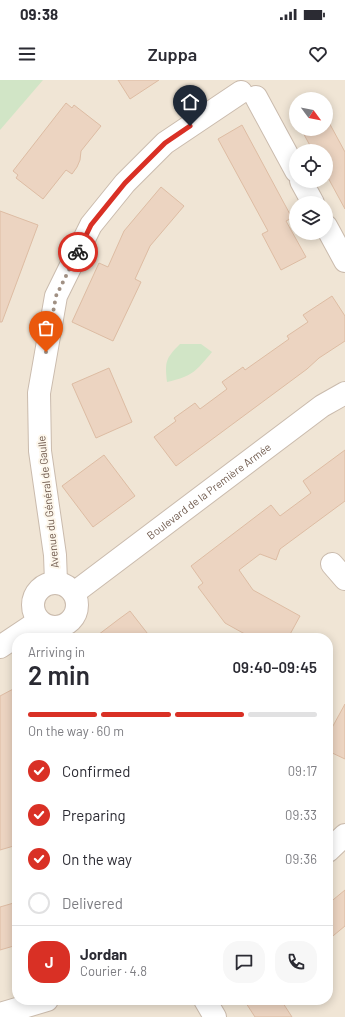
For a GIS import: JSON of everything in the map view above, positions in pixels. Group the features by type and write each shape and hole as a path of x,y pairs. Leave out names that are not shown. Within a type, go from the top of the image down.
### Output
{"street":[{"path":"249,87 289,158"},
{"name":"Avenue du Général de Gaulle","path":"65,588 55,555 40,451 39,393 56,296 91,225 125,183 165,143 249,87"},
{"path":"333,239 345,261"},
{"name":"Boulevard de la Première Armée","path":"65,588 322,406 345,393"},
{"path":"43,586 65,588 77,603 73,630 48,626 39,621 33,609 34,596 43,586"},
{"path":"21,633 39,621"},
{"path":"0,647 12,639"},
{"path":"333,846 345,835"},
{"path":"0,1014 31,1005"},
{"path":"207,1005 215,1017"}],"shaded area":[{"path":"0,80 345,80 345,1017 0,1017"}],"green space":[{"path":"0,80 43,80 0,130"},
{"path":"180,344 201,344 212,352 193,372 167,382 167,361 171,353"}],"building":[{"path":"118,80 159,80 130,99"},
{"path":"66,103 72,108 74,105 101,126 81,151 80,160 72,174 66,170 43,199 16,178 18,175 13,171"},
{"path":"242,125 289,212 289,220 286,221 289,226 289,240 297,240 306,257 281,270 262,234 268,231 218,139"},
{"path":"333,130 345,152 345,209 333,187 333,144 309,144 305,136 333,136"},
{"path":"161,187 184,206 150,246 135,279 141,282 113,341 72,322 99,263 108,267 124,231"},
{"path":"0,211 38,225 2,322 0,322"},
{"path":"332,296 345,316 345,341 319,358 307,369 176,466 154,437 176,421 174,418 195,403 200,409 227,389 222,382 243,367 245,370 289,339 287,336 308,322 303,315"},
{"path":"109,368 132,422 96,438 72,384"},
{"path":"345,450 345,501 280,549 276,560 260,554 239,570 253,590 300,616 291,633 243,633 225,623 198,587 203,583 191,566 271,505 280,516 311,493 303,481"},
{"path":"104,455 135,496 93,527 62,486"},
{"path":"130,611 147,633 101,633"},
{"path":"12,690 12,846 0,850 0,696"},
{"path":"345,704 345,759 333,753 333,726"},
{"path":"345,890 345,926 333,936 333,900"},
{"path":"12,903 12,946 0,950 0,907"},
{"path":"247,1005 284,1005 292,1017 255,1017"}],"way so far":[{"path":"46,352 56,296 78,252"}],"route":[{"path":"78,252 91,225 125,183 165,143 190,126"}]}
